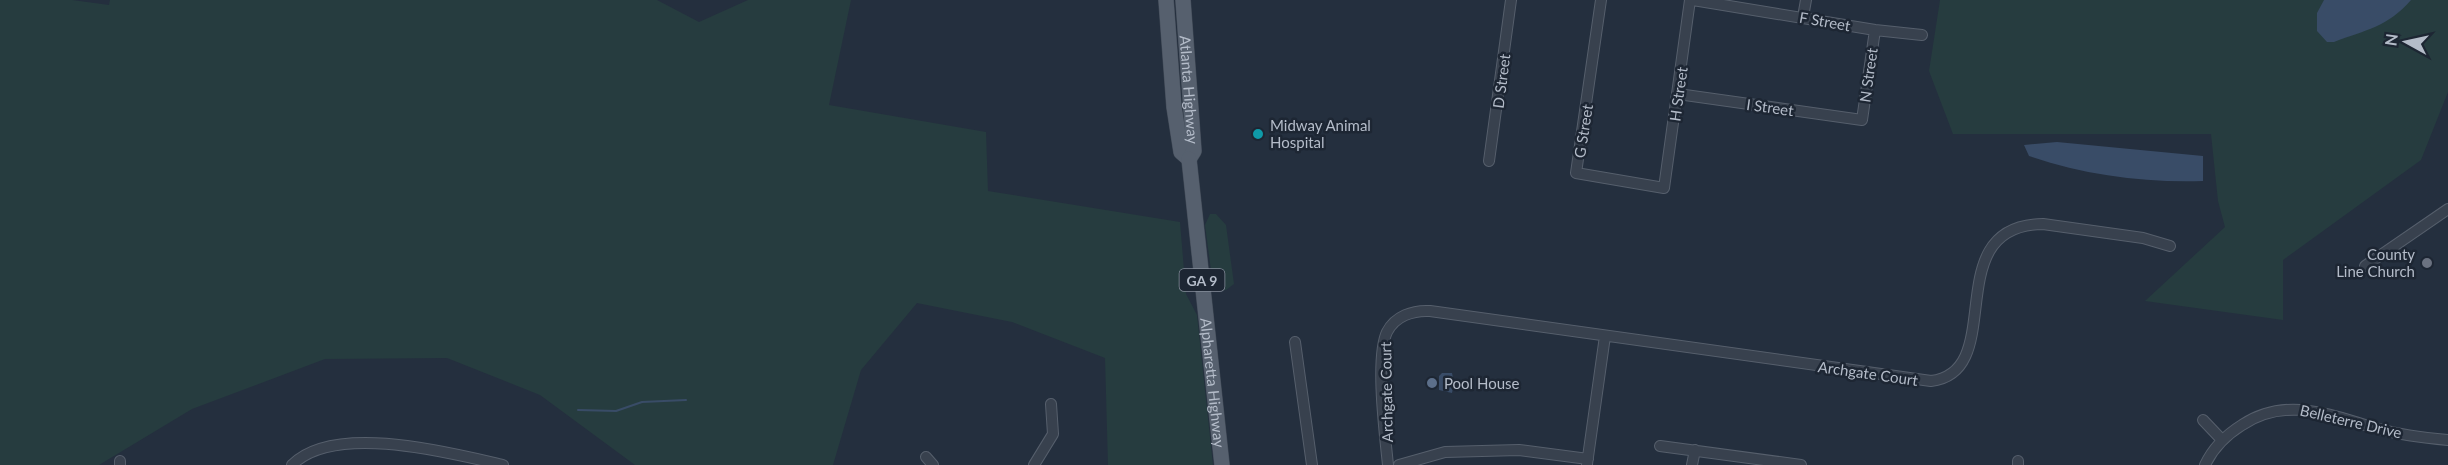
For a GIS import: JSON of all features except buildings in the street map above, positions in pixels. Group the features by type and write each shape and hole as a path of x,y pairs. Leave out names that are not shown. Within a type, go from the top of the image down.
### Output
{"main road":[{"name":"Atlanta Highway","path":"1166,0 1175,113 1181,152 1189,159 1194,151 1183,0"},
{"name":"Alpharetta Highway","path":"1189,159 1221,457"},
{"path":"1221,457 1232,465"}],"street":[{"name":"D Street","path":"1489,161 1510,0"},
{"name":"G Street","path":"1601,0 1576,173 1664,188"},
{"name":"H Street","path":"1664,188 1692,0"},
{"name":"F Street","path":"1692,0 1803,16 1875,30 1922,35"},
{"path":"1803,16 1806,0"},
{"name":"N Street","path":"1862,120 1875,30"},
{"name":"I Street","path":"1678,94 1862,120"},
{"path":"2365,266 2448,209"},
{"name":"Archgate Court","path":"1388,465 1384,420 1383,349 1389,328 1401,317 1418,311 1924,381 1939,380 1956,372 1964,361 1970,344 1982,265 1993,246 2008,233 2027,225 2043,224 2143,238 2170,246"},
{"path":"1398,465 1445,452 1519,450 1587,462 1605,336"},
{"path":"1295,342 1312,465"},
{"path":"1034,465 1053,435 1051,404"},
{"name":"Belleterre Drive","path":"2205,465 2222,440 2253,417 2272,410 2291,408 2347,419 2381,430 2448,440"},
{"path":"2203,420 2222,440"},
{"path":"292,465 304,456 327,447 377,445 421,448 503,465"},
{"path":"1660,446 1801,465"},
{"path":"1692,465 1695,450"}],"green space":[{"path":"0,0 72,0 109,5 110,0 657,0 699,22 748,0 851,0 829,105 986,132 988,191 1180,222 1186,294 1197,315 1213,465 1108,465 1105,358 1012,322 917,303 861,370 833,465 635,465 540,395 447,358 325,359 192,409 99,465 0,465"},
{"path":"1940,0 2448,0 2448,92 2421,160 2283,260 2283,320 2145,301 2225,227 2218,201 2211,134 1953,134 1929,71"},
{"path":"1210,214 1216,214 1226,225 1234,284 1226,290 1219,291 1213,285 1205,225"}],"water":[{"path":"2324,0 2411,0 2394,16 2376,27 2334,42 2327,42 2317,31 2317,13"},
{"path":"2057,142 2203,156 2203,181 2159,181 2093,173 2029,156 2024,145"},
{"path":"1442,373 1452,373 1454,383 1452,393 1439,390 1439,376"}],"waterway":[{"path":"578,410 616,411 642,402 686,400"}],"place":[{"name":"Midway Animal Hospital","path":"1258,134"},
{"name":"County Line Church","path":"2427,263"},
{"name":"Pool House","path":"1432,383"}]}
